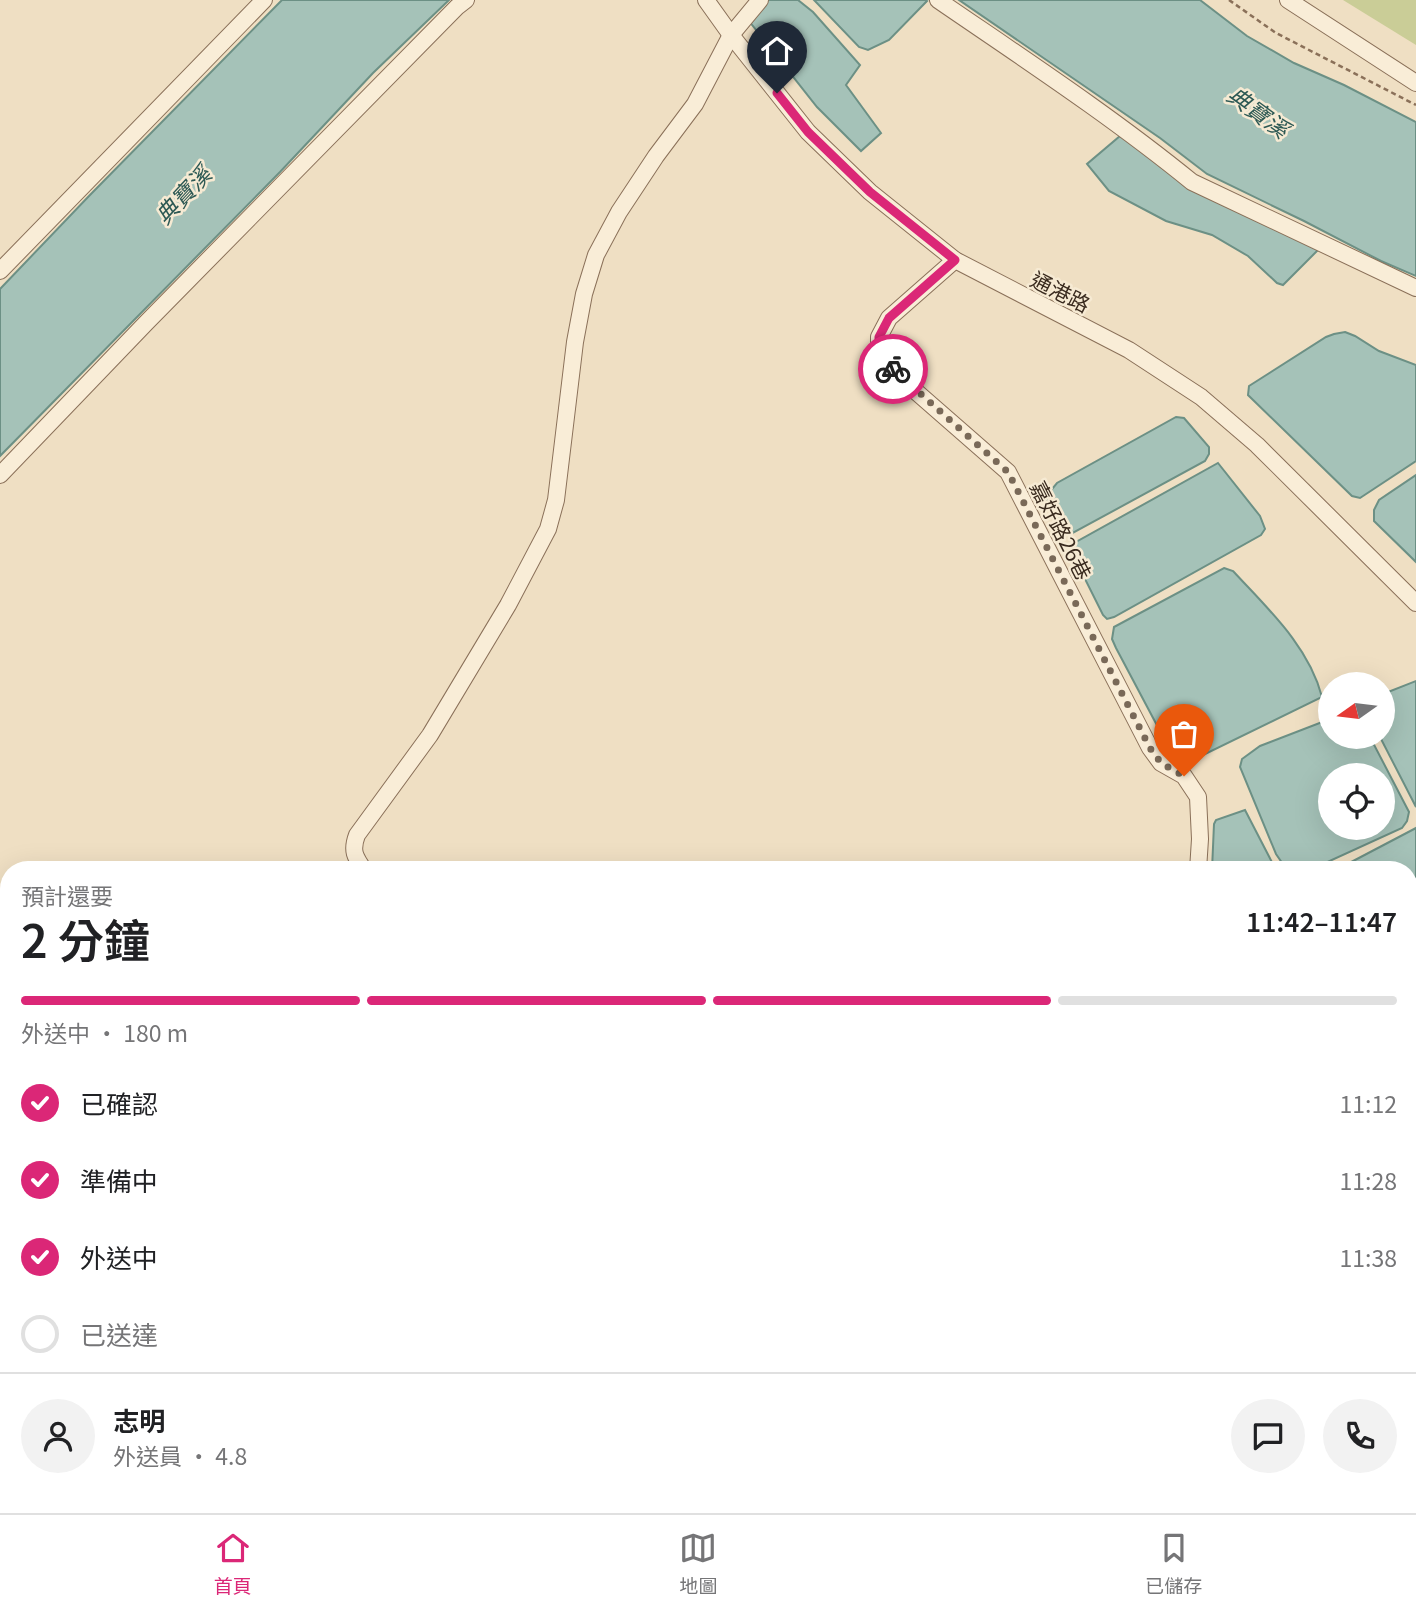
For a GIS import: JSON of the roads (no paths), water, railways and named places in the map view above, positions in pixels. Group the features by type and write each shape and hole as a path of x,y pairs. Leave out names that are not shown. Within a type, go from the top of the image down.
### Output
{"street":[{"path":"0,271 264,0"},
{"path":"0,475 146,323 466,0"},
{"name":"通港路","path":"706,0 808,132 870,192 955,260 1129,350 1201,397 1257,445 1416,603"},
{"path":"358,861 353,846 356,835 430,735 508,605 548,529 556,500 575,342 584,294 596,255 619,212 695,104 731,35 760,0"},
{"path":"938,0 1054,79 1192,182 1416,288"},
{"path":"1288,0 1416,83"},
{"name":"嘉好路26巷","path":"955,260 889,318 879,337 879,354 897,374 1008,472 1150,748 1161,763 1184,776 1198,797 1199,861"}],"water":[{"name":"典寶溪","path":"282,0 449,0 373,73 280,172 0,456 0,289"},
{"path":"768,0 798,0 813,12 860,65 846,85 881,133 861,151 817,107 749,21"},
{"path":"814,0 927,1 889,40 868,50 859,47"},
{"name":"典寶溪","path":"959,0 1200,0 1247,36 1294,63 1416,122 1416,276 1207,174 1160,138"},
{"path":"1120,136 1318,250 1283,285 1277,283 1248,256 1212,235 1166,221 1109,191 1087,164"},
{"path":"1345,332 1379,351 1416,365 1416,461 1360,498 1352,496 1248,395 1249,386 1326,337"},
{"path":"1176,417 1184,418 1209,447 1205,461 1069,535 1065,534 1047,499 1047,495 1057,483"},
{"path":"1218,463 1260,516 1265,529 1261,535 1107,619 1073,555 1076,542"},
{"path":"1416,475 1416,562 1374,521 1374,510 1379,500"},
{"path":"1224,568 1233,571 1297,644 1316,678 1318,699 1197,758 1181,757 1169,748 1116,648 1112,639 1114,627"},
{"path":"1416,681 1416,807 1386,749 1395,749 1395,689"},
{"path":"1318,724 1318,749 1376,749 1384,763 1318,763 1318,840 1376,840 1330,861 1281,861 1240,767 1242,759 1260,746"},
{"path":"1395,785 1409,812 1402,828 1395,831"},
{"path":"1245,810 1271,861 1212,861 1216,820"},
{"path":"1416,828 1416,861 1353,861"}]}
